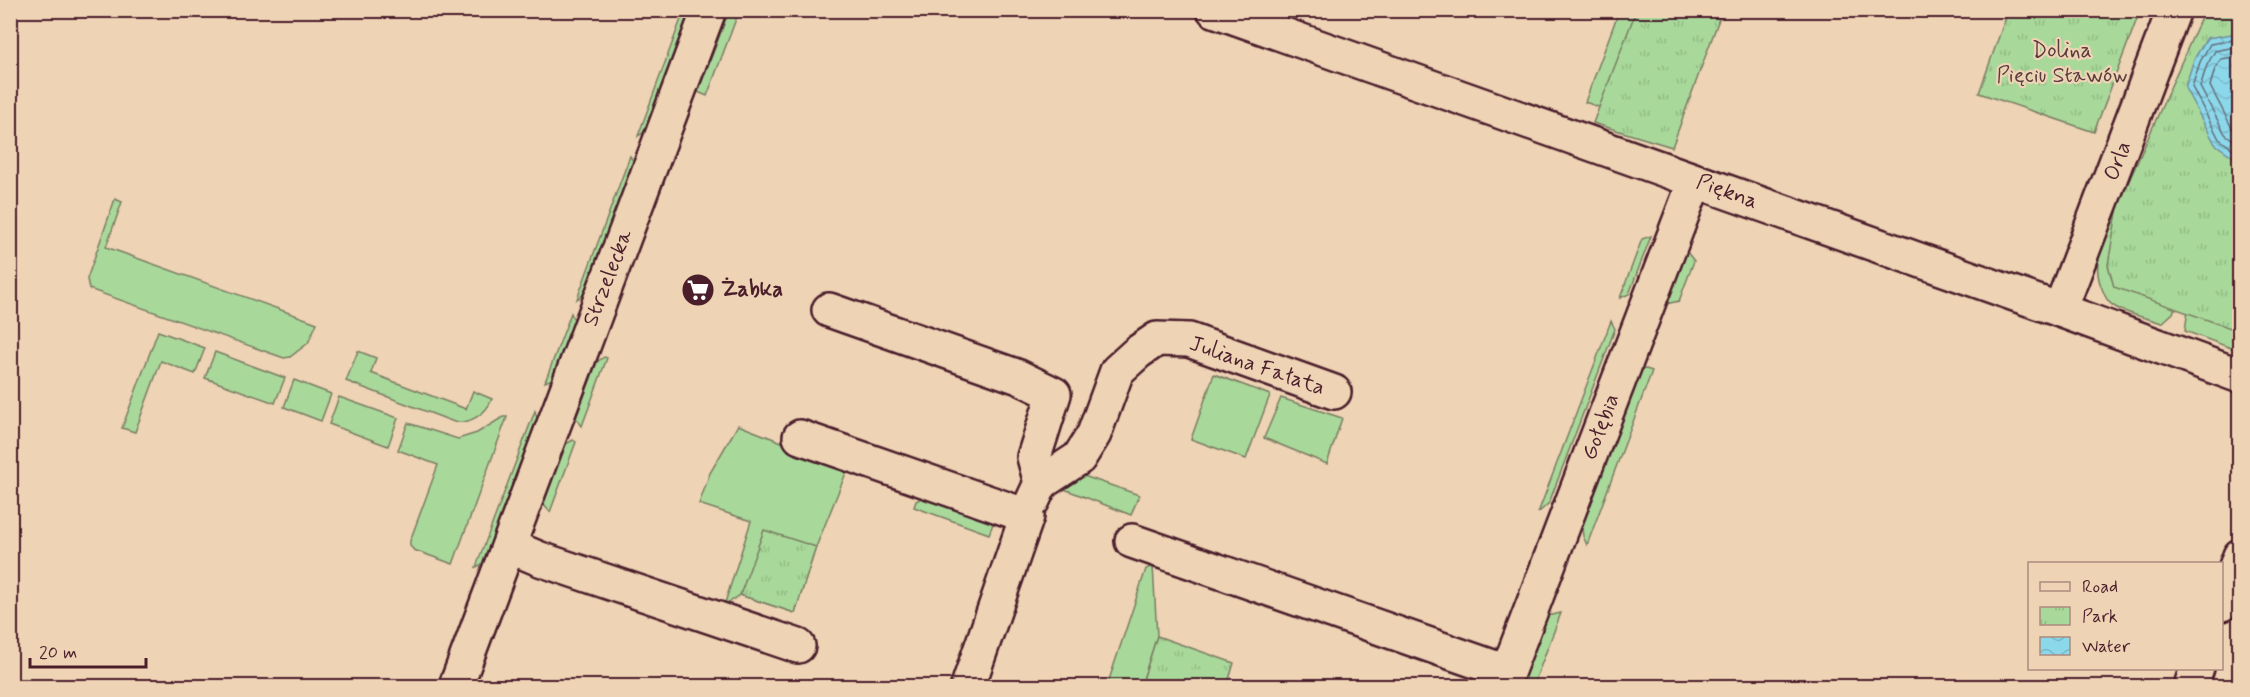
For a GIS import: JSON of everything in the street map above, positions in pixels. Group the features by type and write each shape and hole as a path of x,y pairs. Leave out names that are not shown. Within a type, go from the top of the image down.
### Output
{"street":[{"name":"Strzelecka","path":"456,687 709,10"},
{"name":"Piękna","path":"1214,10 2240,376"},
{"name":"Orla","path":"2060,310 2174,10"},
{"name":"Gołębia","path":"1132,541 1504,679 1695,181"},
{"path":"829,310 1019,377 1054,394 1034,457 1041,483 1027,516 968,687"},
{"name":"Juliana Fałata","path":"1041,483 1079,458 1094,434 1118,371 1138,352 1157,339 1188,340 1334,393"},
{"path":"800,437 1027,516"},
{"path":"509,546 540,559 798,646"},
{"path":"2223,601 2240,556"},
{"path":"2191,687 2198,670"}],"green space":[{"path":"684,11 690,11 644,132 638,136"},
{"path":"729,11 739,11 707,96 698,92"},
{"path":"1619,11 1701,11 1629,118 1585,102"},
{"path":"1636,11 1722,11 1672,147 1593,123"},
{"name":"Dolina Pięciu Stawów","path":"2008,11 2140,11 2094,132 1979,93"},
{"path":"2204,11 2239,11 2239,331 2114,287 2108,265 2118,206"},
{"path":"630,156 634,162 583,295 577,299"},
{"path":"115,199 122,202 106,247 317,323 308,343 290,357 284,358 89,289 87,279"},
{"path":"2117,212 2176,305 2173,313 2162,323 2117,308 2104,294 2099,280 2098,260"},
{"path":"1651,236 1629,294 1620,298 1642,239"},
{"path":"1683,247 1694,261 1679,301 1661,305"},
{"path":"2239,298 2239,351 2185,331 2189,302"},
{"path":"571,313 574,320 553,379 545,382"},
{"path":"1611,321 1615,329 1549,503 1538,513"},
{"path":"158,331 205,348 195,374 161,361 135,432 122,428"},
{"path":"358,351 376,358 371,373 466,409 473,391 492,399 477,417 454,422 346,381"},
{"path":"215,352 285,378 275,403 205,378"},
{"path":"604,357 607,358 582,426 576,418 597,362"},
{"path":"1637,370 1652,371 1587,545 1581,520"},
{"path":"1214,374 1270,395 1246,459 1191,439"},
{"path":"294,380 331,394 321,421 284,407"},
{"path":"339,397 398,418 388,446 329,424"},
{"path":"1281,398 1342,418 1327,464 1264,438"},
{"path":"535,411 537,418 483,564 476,567"},
{"path":"503,417 507,417 453,564 414,550 410,546 410,541 438,465 398,450 408,423 458,439 477,433"},
{"path":"738,425 848,468 816,547 795,613 740,595 724,606 751,521 699,504 710,473"},
{"path":"573,440 576,442 550,512 543,504 566,444"},
{"path":"1075,473 1139,495 1131,515 1059,487"},
{"path":"930,493 996,516 989,534 914,507 916,501"},
{"path":"764,530 816,547 795,613 740,595"},
{"path":"1153,566 1157,636 1141,686 1107,686 1146,569"},
{"path":"1561,613 1533,686 1516,686 1542,617"},
{"path":"1157,636 1234,663 1227,686 1141,686"}],"water":[{"path":"2240,33 2239,161 2215,144 2185,88 2194,59 2207,38"}],"place":[{"name":"Żabka","path":"698,290"}]}
